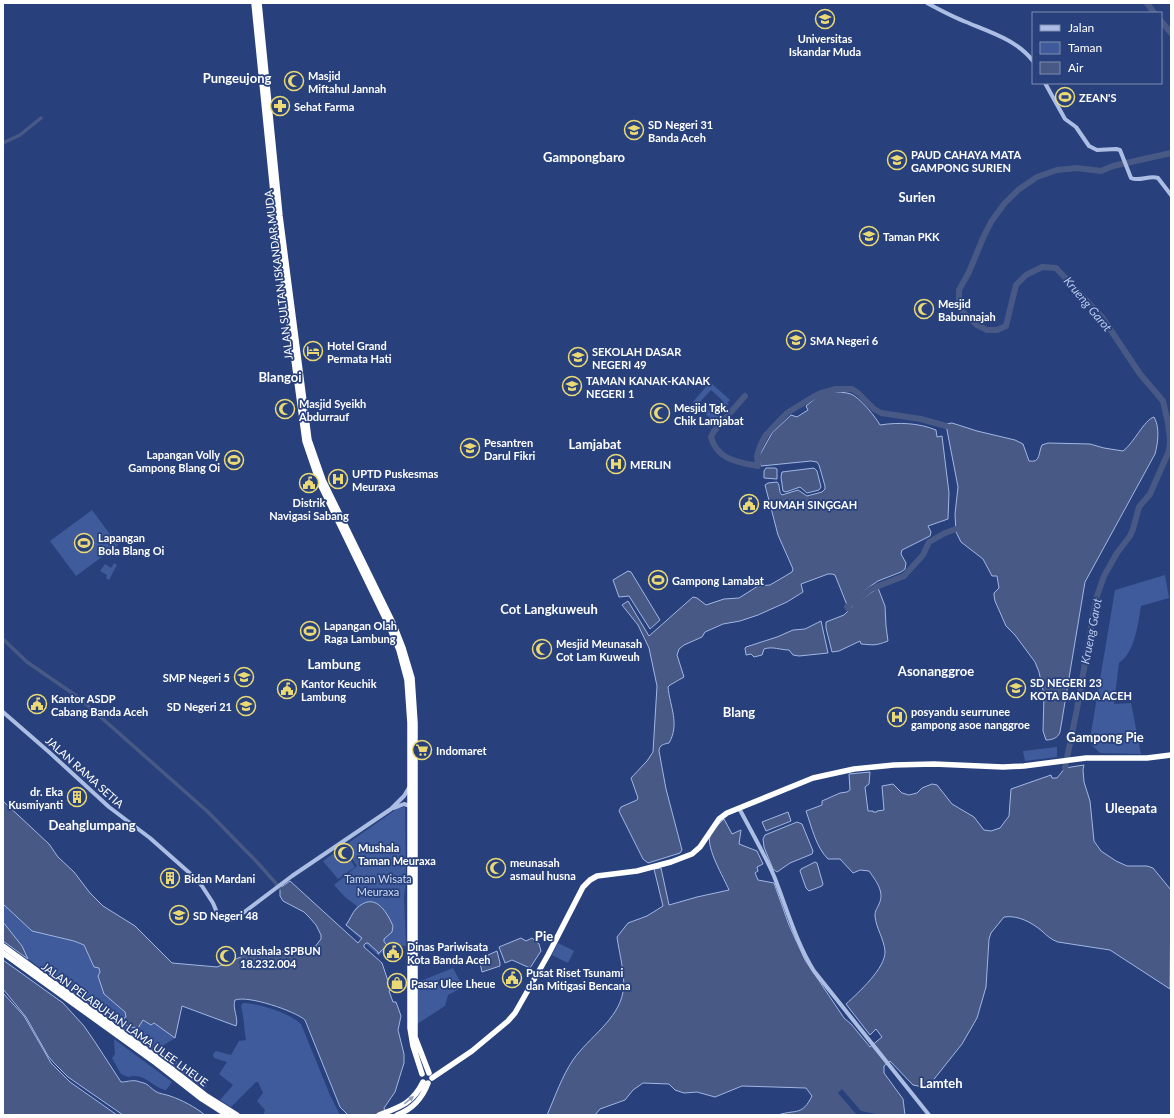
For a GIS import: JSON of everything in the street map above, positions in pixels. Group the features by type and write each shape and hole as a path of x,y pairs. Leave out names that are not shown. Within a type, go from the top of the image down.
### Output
{"highway":[{"name":"JALAN SULTAN ISKANDAR MUDA","path":"254,3 309,440 323,480 395,627 407,659 412,678 415,723 415,1032 417,1044 431,1075"},
{"name":"JALAN SULTAN ISKANDAR MUDA","path":"260,3 261,50 278,249 305,441 320,482 388,624 402,661 409,694 410,1028 413,1046 422,1074"},
{"path":"431,1075 472,1051 508,1021 515,1013 548,955 583,887 590,880 597,876 637,871 664,864 697,852 719,819 727,813 813,778 854,769 894,765 1010,767 1084,758 1147,758 1171,755"},
{"name":"JALAN PELABUHAN LAMA ULEE LHEUE","path":"3,946 159,1059 227,1115"},
{"name":"JALAN PELABUHAN LAMA ULEE LHEUE","path":"3,953 204,1097 237,1115"},
{"path":"397,1115 408,1110 423,1094 425,1082 421,1077 422,1074 427,1072 431,1075"},
{"path":"379,1115 398,1108 409,1101 425,1082 431,1081 431,1075"}],"street":[{"path":"927,3 952,16 1014,43 1025,51 1032,60"},
{"path":"1046,84 1065,119 1076,127 1089,146 1097,150 1120,150 1133,180 1152,177 1158,178 1171,195"},
{"name":"JALAN RAMA SETIA","path":"3,712 109,807 150,838 193,876 202,886 213,903 218,915 226,920 235,919 278,886 391,809"},
{"path":"391,809 404,796 410,785"},
{"path":"391,809 404,804 410,806"},
{"path":"739,808 773,876 793,929 814,971 929,1115"}],"green space":[{"path":"710,382 730,400 727,403 729,404 717,418 715,417 712,420 693,402","holes":["711,390 723,401 712,413 700,402"]},
{"name":"Lapangan Bola Blang Oi","path":"92,510 118,545 76,576 50,541"},
{"path":"114,563 117,565 109,580 106,578 107,575 100,571 105,564 111,568"},
{"path":"1165,575 1169,598 1141,606 1137,629 1132,645 1129,652 1119,663 1114,704 1131,703 1141,754 1100,753 1092,745 1091,733 1115,590"},
{"path":"1057,747 1057,757 1025,761 1023,751"},
{"name":"Taman Wisata Meuraxa","path":"405,807 406,881 404,897 406,946 389,945 379,956 345,925 357,906 345,897 334,885 357,866 344,846 398,808"},
{"path":"342,847 355,867 338,879 323,861"},
{"path":"3,904 32,931 74,941 84,945 94,967 99,968 125,1012 126,1017 120,1020 149,1022 156,1024 168,1032 175,1038 159,1048 207,1086 204,1089 28,959 22,946 3,922"},
{"path":"558,943 574,951 568,963 552,955"},
{"path":"453,968 463,987 448,995 445,1006 417,1024 418,982"},
{"path":"243,1003 274,1009 301,1024 330,1095 340,1115 263,1115 265,1110 257,1101 263,1093 258,1082 256,1082 231,1107 220,1100 233,1085 219,1074 227,1062 214,1058 213,1054 216,1051 231,1055 239,1041 246,1040 241,1006"},
{"path":"114,1039 172,1082 166,1090 139,1076 128,1077 121,1074 112,1058 115,1054"}],"water":[{"path":"829,391 849,393 855,396 875,417 880,425 902,423 916,425 936,430 937,437 942,436 949,493 948,519 928,526 931,532 930,536 902,550 901,554 906,563 905,569 878,581 847,605 835,575 828,574 801,584 803,592 787,602 758,615 740,621 723,624 705,632 702,637 684,645 679,649 677,655 684,677 668,687 674,729 669,743 661,746 659,751 666,789 682,850 680,853 648,863 643,859 619,811 621,807 637,800 638,798 631,778 647,761 653,752 657,686 649,648 638,625 622,605 628,601 649,636 693,597 697,598 706,605 724,599 739,598 758,586 770,585 792,572 793,569 778,535 765,485 768,483 777,482 782,495 798,490 807,496 822,492 825,489 825,486 819,465 817,462 811,461 761,466 758,458 772,433 791,415 797,417 808,410 806,406 822,393"},
{"path":"1154,417 1158,430 1158,440 1155,454 1085,582 1060,732 1058,736 1050,740 1046,740 1043,731 1044,695 1039,672 1035,662 1015,635 1006,626 995,601 994,593 999,588 997,576 992,576 983,559 961,542 956,532 955,514 958,487 946,424 952,423 977,431 1015,440 1023,444 1029,461 1033,461 1037,459 1042,445 1048,443 1090,444 1123,451 1131,443 1146,422"},
{"path":"766,468 777,469 777,479 764,478 764,471"},
{"path":"814,468 817,471 821,487 819,490 807,493 800,487 786,492 783,491 781,477 782,472"},
{"path":"628,571 631,572 660,620 650,629 629,596 619,597 613,580"},
{"path":"878,588 885,606 888,641 872,645 861,644 860,641 839,651 832,652 826,622 844,615 857,602"},
{"path":"821,621 828,653 799,656 793,655 789,650 770,648 764,649 762,655 754,657 751,654 746,655 746,647 793,630 805,629"},
{"path":"1084,765 1084,782 1090,801 1094,841 1101,851 1116,861 1127,866 1147,866 1153,868 1171,890 1170,989 1110,950 1058,942 1024,920 1014,917 1004,917 991,933 989,939 986,987 977,1018 962,1044 931,1083 923,1087 913,1085 890,1061 884,1066 884,1073 903,1099 905,1115 778,1115 802,1109 812,1096 806,1088 742,1086 715,1097 697,1092 684,1093 675,1090 669,1084 643,1083 633,1090 625,1100 600,1109 595,1115 547,1115 569,1066 609,1020 620,1002 623,992 624,979 617,937 628,923 647,916 663,906 654,869 661,868 669,905 729,890 716,863 709,841 712,831 724,819 732,834 741,830 739,844 757,851 763,864 757,867 758,871 755,873 758,880 774,883 789,925 805,960 844,1018 851,1024 870,1047 882,1037 876,1029 870,1035 846,1004 870,980 881,965 884,958 885,951 875,916 881,900 880,891 877,883 869,871 860,870 853,873 840,859 828,859 817,843 806,811 822,805 822,801 850,790 849,774 870,772 869,784 865,787 868,811 877,812 884,810 882,786 893,784 902,793 909,795 917,793 922,788 932,784 937,785 952,804 974,817 984,830 991,831 1000,828 1009,816 1011,789 1051,775 1052,778 1057,778 1065,768"},
{"path":"3,801 49,844 58,857 74,872 90,893 103,906 135,926 172,963 217,967 250,953 273,950 302,953 314,948 321,939 321,935 316,925 304,912 283,901 280,896 280,888 290,881 358,943 362,938 346,925 356,909 362,904 374,902 379,905 387,914 393,926 392,932 384,939 384,942 387,945 378,954 378,952 368,943 364,945 364,947 382,963 391,990 389,991 393,1002 396,1002 401,1016 398,1030 404,1054 404,1063 395,1092 384,1108 387,1115 348,1115 340,1107 305,1020 300,1016 282,1008 250,1000 235,1000 234,1007 237,1020 236,1026 182,1006 175,1038 154,1023 151,1025 143,1020 138,1028 130,1027 119,1021 126,1017 125,1012 104,994 98,976 100,972 99,968 94,967 84,945 74,941 32,931 3,904"},
{"path":"788,812 791,821 766,831 762,822"},
{"path":"797,822 802,824 813,851 812,854 790,863 777,872 773,869 764,847 763,839 765,835"},
{"path":"815,862 817,863 823,884 822,886 809,891 806,888 800,871 801,869"},
{"path":"3,922 22,946 28,959 3,941"},
{"path":"521,938 526,941 532,938 539,944 541,951 530,968 512,960 505,963 499,947"},
{"path":"497,951 500,966 482,972 479,959"},
{"path":"3,960 63,1003 84,1026 121,1082 135,1081 148,1085 157,1092 184,1102 205,1115 123,1115 68,1077 48,1056 26,1017 3,989"},
{"path":"3,993 24,1016 51,1063 70,1082 117,1115 3,1115"}],"pier":[{"path":"842,1089 861,1111 881,1115 857,1115 838,1093"}],"waterway":[{"name":"Krueng Garot","path":"1147,3 1153,12"},
{"name":"Krueng Garot","path":"1162,22 1171,33"},
{"path":"3,143 20,135 41,118"},
{"name":"Krueng Garot","path":"1065,768 1096,599 1104,576 1117,553 1130,536 1139,507 1150,494 1169,451 1170,440 1168,423 1163,401 1140,374 1102,317 1056,268 1042,267 1026,275 1016,285 1006,326 997,330 987,330 977,325 964,313 959,307 959,290 969,272 991,222 1004,204 1018,190 1037,177 1057,170 1077,168 1101,171 1113,166 1171,153"},
{"path":"745,396 714,431 711,437 718,451 729,459 758,466 757,456 766,435 787,413 821,393 836,389 852,389 874,409 881,413 921,419 946,426"},
{"path":"849,609 847,607 871,589 904,576 923,555 929,542 956,529"},
{"path":"3,639 27,662 78,697 208,812 280,888"}],"place":[{"name":"Universitas Iskandar Muda","path":"825,19"},
{"name":"Masjid Miftahul Jannah","path":"294,81"},
{"name":"ZEAN'S","path":"1065,97"},
{"name":"Sehat Farma","path":"280,106"},
{"name":"SD Negeri 31 Banda Aceh","path":"634,130"},
{"name":"PAUD CAHAYA MATA GAMPONG SURIEN","path":"897,160"},
{"name":"Taman PKK","path":"869,236"},
{"name":"Mesjid Babunnajah","path":"924,309"},
{"name":"SMA Negeri 6","path":"796,340"},
{"name":"Hotel Grand Permata Hati","path":"313,351"},
{"name":"SEKOLAH DASAR NEGERI 49","path":"578,357"},
{"name":"TAMAN KANAK-KANAK NEGERI 1","path":"572,386"},
{"name":"Masjid Syeikh Abdurrauf","path":"285,409"},
{"name":"Mesjid Tgk. Chik Lamjabat","path":"660,413"},
{"name":"Pesantren Darul Fikri","path":"470,448"},
{"name":"Lapangan Volly Gampong Blang Oi","path":"234,460"},
{"name":"MERLIN","path":"616,464"},
{"name":"UPTD Puskesmas Meuraxa","path":"338,479"},
{"name":"Distrik Navigasi Sabang","path":"309,483"},
{"name":"RUMAH SINĢGAH","path":"749,504"},
{"name":"Lapangan Bola Blang Oi","path":"84,543"},
{"name":"Gampong Lamabat","path":"658,580"},
{"name":"Lapangan Olah Raga Lambung","path":"310,631"},
{"name":"Mesjid Meunasah Cot Lam Kuweuh","path":"542,649"},
{"name":"SMP Negeri 5","path":"244,677"},
{"name":"SD NEGERI 23 KOTA BANDA ACEH","path":"1016,688"},
{"name":"Kantor Keuchik Lambung","path":"287,689"},
{"name":"Kantor ASDP Cabang Banda Aceh","path":"37,704"},
{"name":"SD Negeri 21","path":"246,706"},
{"name":"posyandu seurrunee gampong asoe nanggroe","path":"897,717"},
{"name":"Indomaret","path":"422,750"},
{"name":"dr. Eka Kusmiyanti","path":"77,797"},
{"name":"Mushala Taman Meuraxa","path":"344,853"},
{"name":"meunasah asmaul husna","path":"496,868"},
{"name":"Bidan Mardani","path":"170,878"},
{"name":"SD Negeri 48","path":"179,915"},
{"name":"Dinas Pariwisata Kota Banda Aceh","path":"393,952"},
{"name":"Mushala SPBUN 18.232.004","path":"226,956"},
{"name":"Pusat Riset Tsunami dan Mitigasi Bencana","path":"512,978"},
{"name":"Pasar Ulee Lheue","path":"397,983"}],"district":[{"name":"Pungeujong","path":"237,78"},
{"name":"Gampongbaro","path":"584,157"},
{"name":"Surien","path":"917,197"},
{"name":"Blangoi","path":"280,377"},
{"name":"Lamjabat","path":"595,444"},
{"name":"Cot Langkuweuh","path":"549,609"},
{"name":"Lambung","path":"334,664"},
{"name":"Asonanggroe","path":"936,671"},
{"name":"Blang","path":"739,712"},
{"name":"Gampong Pie","path":"1105,737"},
{"name":"Uleepata","path":"1131,808"},
{"name":"Deahglumpang","path":"92,825"},
{"name":"Pie","path":"544,936"},
{"name":"Lamteh","path":"941,1083"}]}
